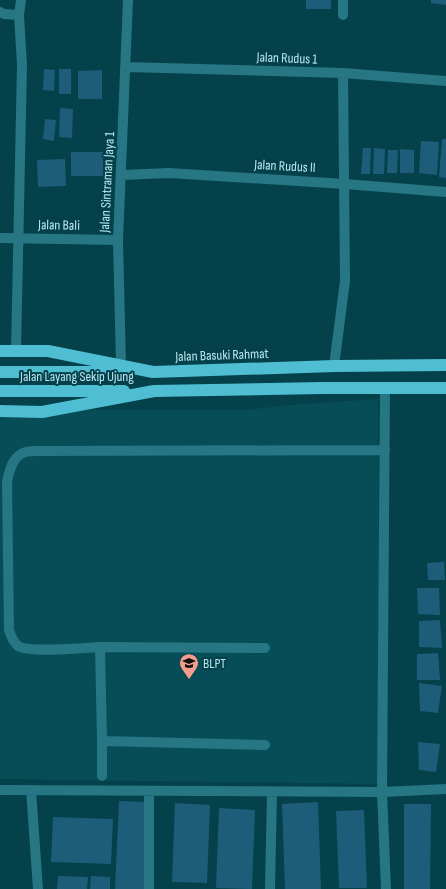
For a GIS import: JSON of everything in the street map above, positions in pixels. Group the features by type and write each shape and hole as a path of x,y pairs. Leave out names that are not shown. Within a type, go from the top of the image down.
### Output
{"highway":[{"name":"Jalan Basuki Rahmat","path":"0,351 48,351 153,372 334,366 446,365"},
{"name":"Jalan Layang Sekip Ujung","path":"0,372 153,372"},
{"path":"0,411 42,412 154,391 322,388 446,388"},
{"name":"Jalan Layang Sekip Ujung","path":"0,391 154,391"}],"street":[{"path":"16,351 22,64 19,14 21,0"},
{"name":"Jalan Sintraman Jaya 1","path":"121,365 118,240 128,0"},
{"path":"343,0 343,15"},
{"path":"1,17 19,14"},
{"name":"Jalan Rudus 1","path":"126,67 343,73 446,81"},
{"path":"334,366 345,281 343,73"},
{"name":"Jalan Rudus II","path":"121,175 169,173 446,192"},
{"name":"Jalan Bali","path":"0,238 118,240"},
{"path":"385,388 382,792 386,889"},
{"path":"265,648 100,647 34,650 18,646 11,637 10,630 7,482 15,459 22,453 37,451 385,450"},
{"path":"100,647 102,784"},
{"path":"102,742 265,745"},
{"path":"0,790 31,790 102,784 149,791 382,792 446,789"},
{"path":"31,790 38,889"},
{"path":"149,791 149,889"},
{"path":"270,889 272,792"}],"shaded area":[{"name":"BLPT","path":"378,399 379,580 377,784 0,779 0,410 245,410 290,405"}],"building":[{"path":"306,0 331,0 331,9 306,9"},
{"path":"431,0 446,0 446,5 431,3"},
{"path":"44,69 55,70 54,91 43,90"},
{"path":"59,69 71,69 71,94 59,94"},
{"path":"102,70 102,99 78,99 78,71"},
{"path":"60,108 73,109 72,138 59,137"},
{"path":"45,119 56,120 54,141 43,139"},
{"path":"442,139 446,139 446,178 439,177"},
{"path":"421,141 439,142 437,175 419,173"},
{"path":"363,148 371,148 370,174 361,174"},
{"path":"374,148 385,149 384,174 373,174"},
{"path":"400,149 414,150 414,173 400,173"},
{"path":"388,150 398,150 397,173 387,173"},
{"path":"71,152 103,152 103,176 71,176"},
{"path":"65,159 66,186 38,187 37,160"},
{"path":"444,562 445,580 428,580 427,563"},
{"path":"417,588 439,588 440,615 418,614"},
{"path":"440,620 442,648 419,647 419,621"},
{"path":"438,653 440,680 417,680 417,654"},
{"path":"419,683 442,686 438,713 420,711"},
{"path":"418,742 440,744 436,772 419,770"},
{"path":"119,801 147,802 144,889 115,889"},
{"path":"318,802 321,889 285,889 282,804"},
{"path":"175,803 210,805 207,883 172,882"},
{"path":"404,804 431,804 430,889 404,889"},
{"path":"219,808 255,810 252,889 216,888"},
{"path":"364,810 367,888 339,888 336,811"},
{"path":"53,817 113,819 111,864 51,862"},
{"path":"58,876 88,877 87,889 57,889"},
{"path":"91,876 110,877 110,889 90,889"}],"place":[{"name":"BLPT","path":"189,680"}]}
